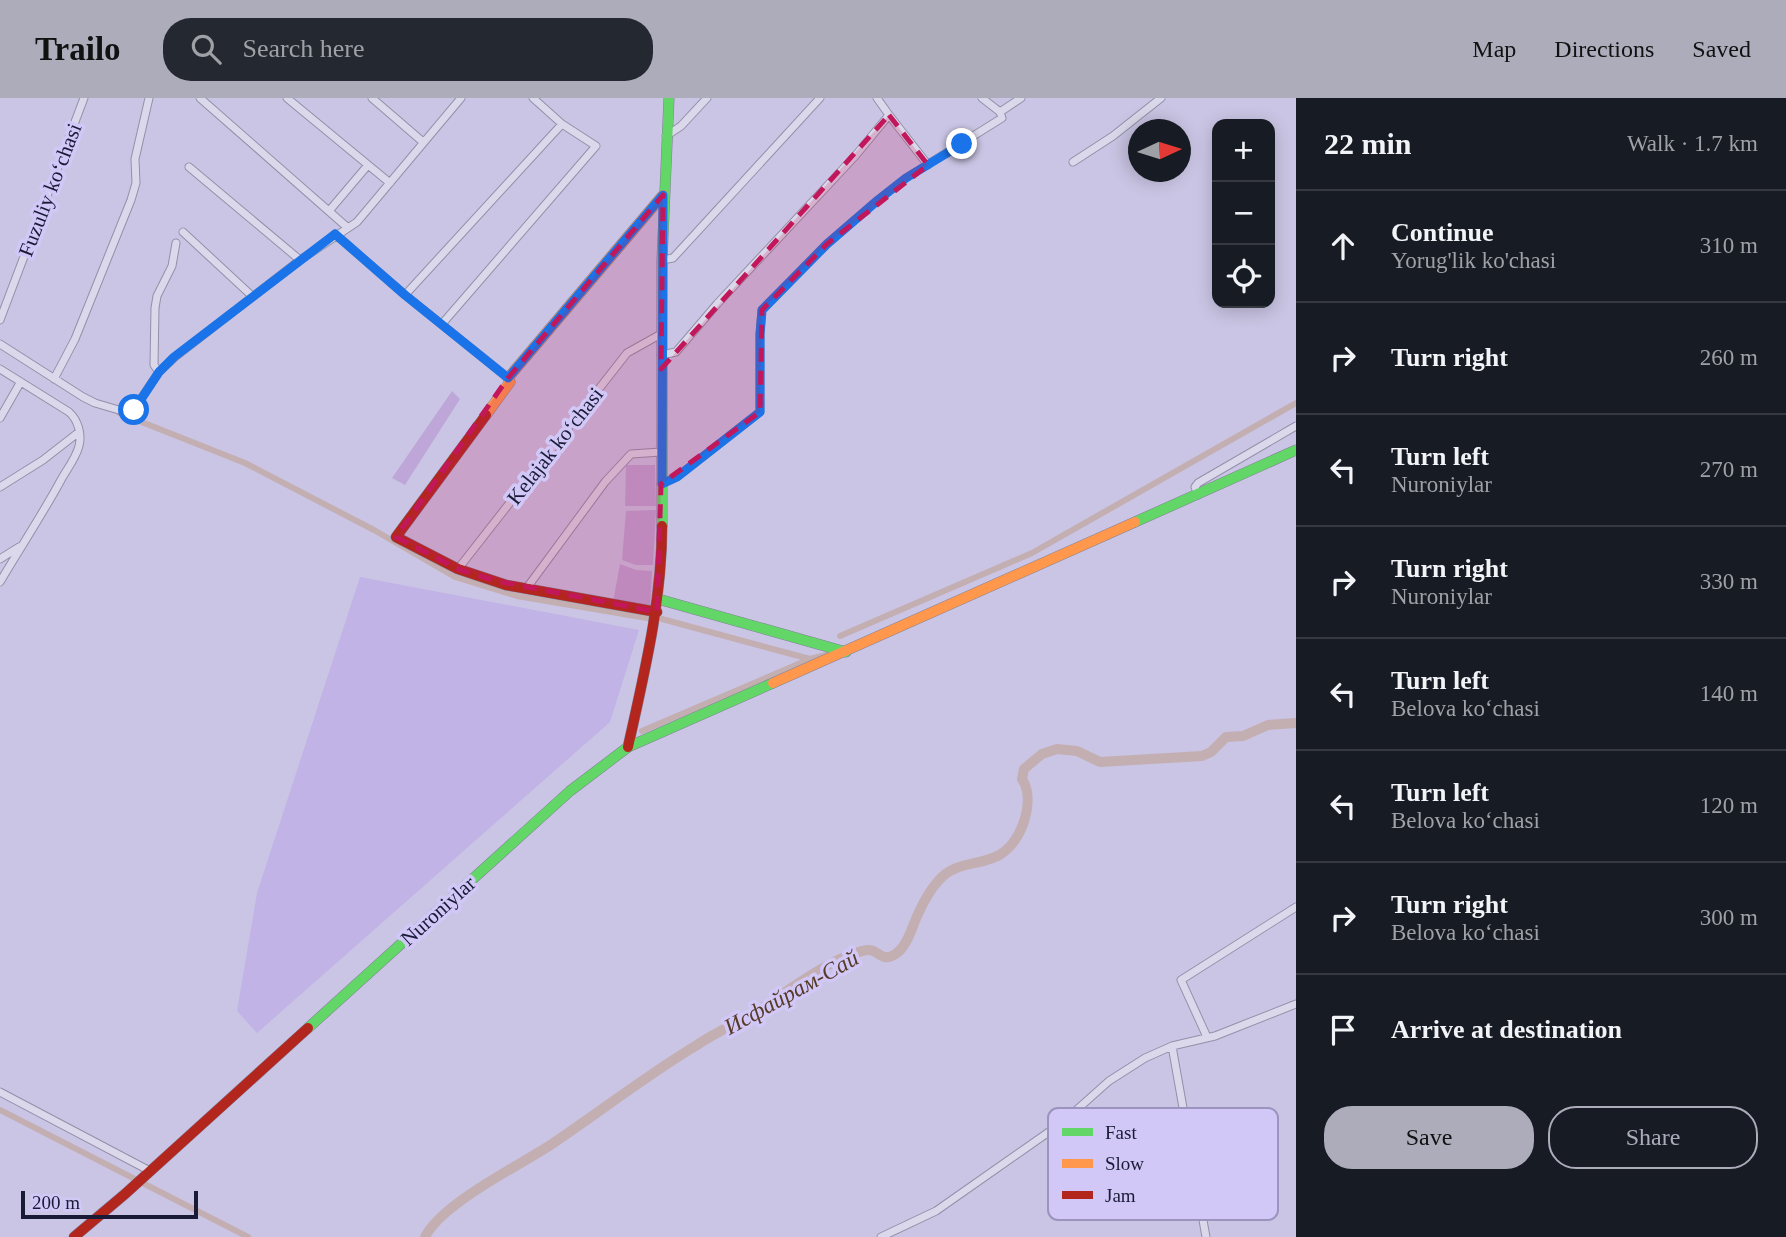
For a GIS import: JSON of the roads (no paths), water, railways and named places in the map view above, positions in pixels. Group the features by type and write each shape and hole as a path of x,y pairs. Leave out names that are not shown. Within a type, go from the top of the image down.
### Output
{"main road":[{"path":"628,747 657,612 662,541 663,195 670,98"},
{"path":"657,612 526,589 458,569 396,537 510,382 508,378 663,195"},
{"name":"Nuroniylar","path":"74,1237 125,1194 569,791 628,747 1296,450"},
{"path":"658,600 846,652"}],"street":[{"name":"Fuzuliy koʻchasi","path":"0,320 84,98"},
{"path":"54,379 80,327 131,200 136,183 135,159 149,98"},
{"path":"200,98 348,228"},
{"path":"287,98 390,183"},
{"path":"372,98 423,142"},
{"path":"0,344 95,403 129,413 134,410 159,372 252,296 335,234 357,222 461,98"},
{"path":"442,324 596,146 562,124 533,98"},
{"path":"666,136 681,126 707,98"},
{"path":"662,260 673,258 820,98"},
{"path":"877,98 928,165"},
{"path":"662,484 677,477 760,412 762,310 827,244 878,200 906,178 1002,118 1000,112 982,98"},
{"path":"1000,112 1021,98"},
{"path":"1073,162 1113,136 1161,98"},
{"path":"661,355 676,352 717,304 856,155 889,115"},
{"path":"405,295 562,124"},
{"path":"329,211 368,165"},
{"path":"189,167 300,260"},
{"path":"183,232 252,296"},
{"path":"335,234 405,295 508,378"},
{"path":"159,372 154,365 155,308 157,296 172,266 176,243"},
{"name":"Kelajak koʻchasi","path":"458,569 627,353 661,334"},
{"path":"0,369 69,411 79,432 76,453 0,582"},
{"path":"0,418 20,383"},
{"path":"1198,495 1195,487 1198,483 1296,426"},
{"path":"0,486 43,460 79,432"},
{"path":"526,589 605,482 631,454 661,453"},
{"path":"0,559 19,547"},
{"path":"1207,1037 1181,980 1296,907"},
{"path":"1079,1108 1109,1081 1144,1058 1172,1045 1207,1037 1296,1003"},
{"path":"1172,1045 1183,1108"},
{"path":"0,1093 149,1171"},
{"path":"881,1237 936,1211 1048,1133"}],"waterway":[{"path":"840,636 1032,553 1296,403"},
{"path":"119,413 245,463 374,530 455,577 517,596 647,618"},
{"path":"662,619 810,659"},
{"path":"642,731 810,659 826,655"},
{"name":"Исфайрам-Сай","path":"425,1237 434,1224 464,1198 552,1144 678,1057 757,1011 817,971 865,950 885,957 897,953 906,942 925,899 939,880 953,869 994,858 1009,848 1015,840 1025,820 1027,809 1028,798 1022,779 1024,769 1042,754 1057,749 1077,751 1100,762 1202,756 1211,752 1226,737 1243,736 1268,725 1296,723"},
{"path":"0,1110 248,1237"}]}
